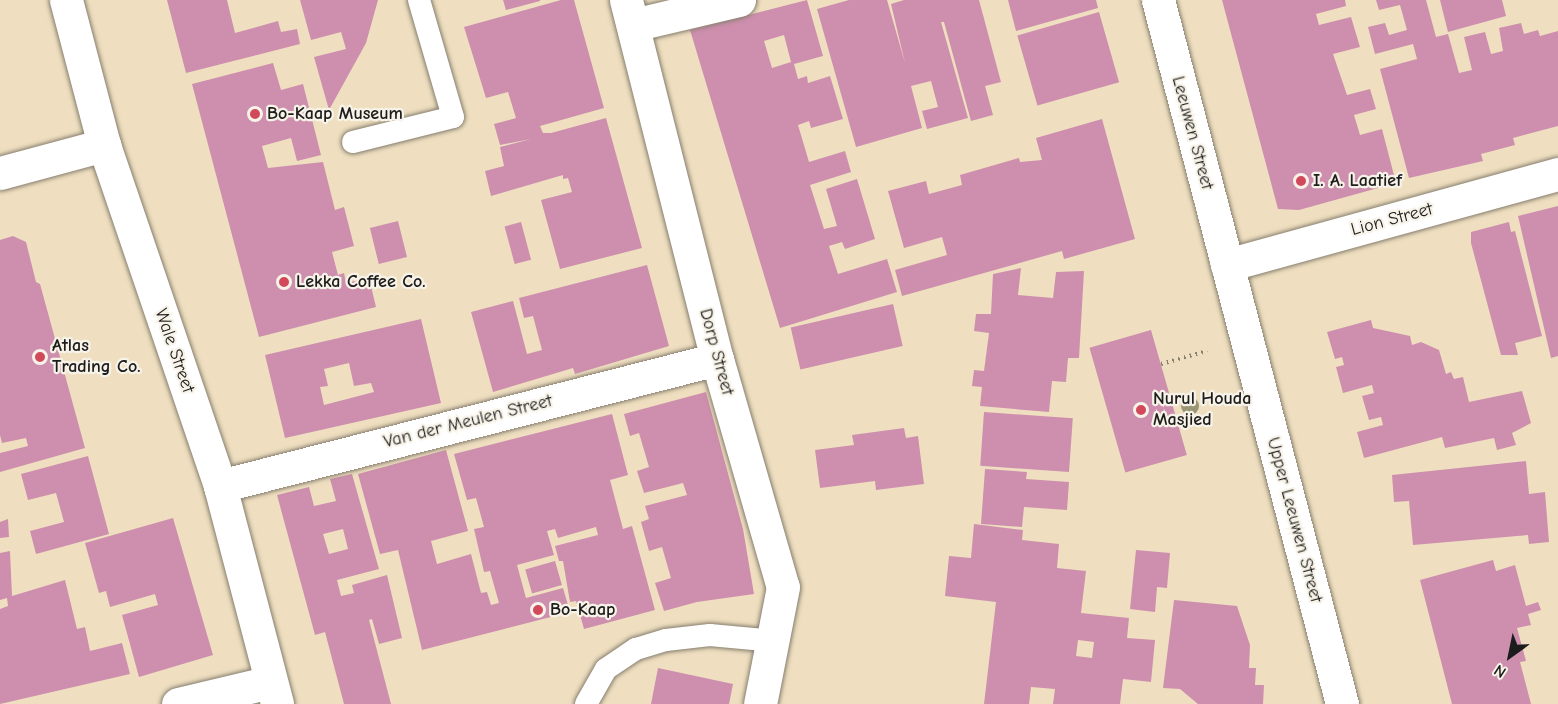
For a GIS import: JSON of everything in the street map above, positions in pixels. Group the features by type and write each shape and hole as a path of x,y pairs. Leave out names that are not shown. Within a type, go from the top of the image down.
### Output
{"street":[{"name":"Wale Street","path":"66,0 104,145 220,486 274,693"},
{"path":"629,13 739,0"},
{"name":"Leeuwen Street","path":"1158,0 1227,265"},
{"name":"Dorp Street","path":"629,13 717,359 783,587 775,641 760,704"},
{"path":"0,173 104,145"},
{"name":"Lion Street","path":"1227,265 1558,174"},
{"name":"Upper Leeuwen Street","path":"1227,265 1342,704"},
{"name":"Van der Meulen Street","path":"220,486 717,359"},
{"path":"178,704 274,693"}],"lane":[{"path":"353,141 453,117 419,0"},
{"path":"586,704 606,669 636,650 666,640 710,635 775,641"}],"path":[{"path":"1161,364 1246,340"}],"building":[{"path":"167,0 227,0 235,33 278,21 281,32 297,29 300,44 186,73"},
{"path":"300,0 378,0 366,43 329,110 314,57 346,49 341,32 311,40"},
{"path":"503,0 540,0 540,1 506,10"},
{"path":"561,0 574,0 604,108 540,126 543,133 551,133 606,118 642,248 560,269 541,200 572,192 568,178 563,179 563,175 491,196 485,171 504,166 500,147 531,139 500,145 494,124 516,118 508,92 486,98 464,27"},
{"path":"807,0 823,56 794,64 798,79 807,76 808,83 830,76 843,119 811,128 809,121 798,125 809,162 845,151 851,172 810,185 824,229 837,226 826,189 857,179 875,239 845,249 842,242 829,246 838,274 887,259 897,292 780,328 690,30","holes":["784,35 791,62 772,68 764,41"]},
{"path":"849,0 887,0 905,63 891,4 904,0 979,0 1001,82 985,86 993,115 971,121 944,22 941,22 968,118 927,129 922,111 938,107 931,81 911,86 922,128 856,147 817,9"},
{"path":"1008,0 1096,0 1098,8 1016,31"},
{"path":"1222,0 1345,0 1346,6 1316,14 1319,25 1351,17 1360,47 1333,54 1347,95 1370,89 1376,109 1354,115 1360,135 1382,129 1396,183 1299,210 1278,209"},
{"path":"1376,0 1426,0 1436,37 1448,34 1459,73 1472,70 1464,37 1485,32 1491,54 1503,51 1499,28 1521,23 1524,34 1538,30 1540,36 1558,31 1558,126 1513,138 1515,145 1481,154 1483,161 1409,178 1380,69 1417,59 1413,44 1375,54 1368,27 1385,23 1389,35 1407,30 1400,5 1379,10"},
{"path":"1440,0 1502,0 1506,16 1448,32"},
{"path":"1099,12 1119,82 1037,106 1017,35"},
{"path":"273,63 281,90 303,84 321,155 297,161 291,138 262,146 268,168 323,162 335,210 344,207 354,246 332,252 338,275 344,273 346,283 369,278 376,307 259,337 192,84"},
{"path":"1102,119 1135,239 1064,259 1062,251 902,296 895,270 947,255 942,237 904,248 888,191 926,181 929,194 962,185 960,175 1019,158 1020,162 1042,160 1036,138"},
{"path":"1558,206 1558,356 1551,358 1518,216"},
{"path":"398,221 407,257 379,264 370,228"},
{"path":"521,222 531,260 515,264 505,226"},
{"path":"1509,222 1511,232 1515,231 1542,336 1515,343 1518,355 1501,355 1471,243 1471,232"},
{"path":"13,236 26,242 36,282 40,284 85,448 0,472 0,453 28,446 26,438 2,443 0,435 0,240"},
{"path":"647,265 669,346 575,374 573,368 493,392 471,312 513,301 527,354 542,350 533,316 524,318 519,298"},
{"path":"1021,268 1018,295 1053,298 1056,272 1084,271 1079,358 1068,358 1066,382 1052,381 1049,412 980,406 982,387 972,386 974,370 984,371 989,333 974,331 976,314 991,314 993,274"},
{"path":"893,304 903,346 800,370 791,328"},
{"path":"421,319 441,403 285,438 265,355","holes":["349,363 354,386 371,383 374,392 324,405 320,387 328,386 324,369"]},
{"path":"1371,320 1373,328 1410,336 1412,345 1421,342 1439,350 1446,374 1451,372 1454,379 1463,377 1469,402 1522,391 1531,423 1512,433 1516,445 1497,450 1494,438 1445,448 1442,437 1364,458 1357,432 1383,425 1381,417 1369,420 1362,396 1374,393 1372,385 1343,393 1336,367 1344,365 1342,357 1335,359 1327,332"},
{"name":"Nurul Houda Masjied","path":"1151,330 1187,455 1125,473 1089,348"},
{"path":"706,392 743,529 754,594 697,602 664,611 655,583 671,578 662,547 649,551 641,522 649,519 645,506 687,495 683,483 644,493 637,471 649,467 639,433 630,436 624,414"},
{"path":"984,412 1073,418 1069,472 980,466"},
{"path":"612,414 628,475 610,480 623,529 632,526 655,610 584,629 576,601 570,602 563,561 559,561 555,546 598,535 596,527 558,538 555,529 547,531 554,555 517,565 526,598 563,588 570,612 422,650 398,550 380,554 358,474 446,450 468,531 431,541 437,564 471,554 481,593 487,592 491,605 499,603 490,571 484,572 474,529 484,527 476,498 467,500 454,454"},
{"path":"904,428 906,438 918,436 924,484 876,490 875,481 820,488 815,450 854,445 852,435"},
{"path":"88,456 109,534 36,554 30,531 64,522 56,493 28,500 21,474"},
{"path":"1526,461 1529,494 1545,492 1549,542 1529,544 1528,535 1413,545 1409,501 1394,502 1392,475"},
{"path":"985,469 1027,472 1026,479 1069,482 1067,510 1024,507 1022,527 981,524"},
{"path":"352,474 379,569 337,580 341,596 354,593 352,585 387,575 402,638 379,644 372,619 369,620 391,704 344,704 325,632 315,635 277,495 309,487 314,506 336,501 330,479","holes":["343,529 348,549 329,554 323,534"]},
{"path":"173,518 213,655 139,677 122,615 158,605 155,594 110,607 106,591 99,593 85,543"},
{"path":"8,519 9,537 0,538 0,522"},
{"path":"974,524 1023,530 1022,540 1059,544 1057,568 1086,571 1081,613 1129,618 1127,638 1155,640 1151,682 1123,679 1120,704 1053,704 1055,689 1031,687 1029,704 984,704 996,602 945,596 949,556 971,558","holes":["1078,640 1094,642 1092,658 1076,656"]},
{"path":"1136,550 1170,553 1167,588 1157,587 1155,612 1130,609"},
{"path":"10,551 12,596 65,580 77,629 85,627 90,651 122,643 130,674 0,704 0,609 8,606 7,598 0,600 0,553"},
{"path":"1493,560 1496,571 1515,565 1526,606 1538,602 1541,610 1528,614 1531,625 1517,628 1526,661 1520,662 1531,704 1452,704 1420,580"},
{"path":"555,561 562,585 532,594 525,570"},
{"path":"1174,600 1237,606 1250,645 1249,668 1256,668 1255,685 1264,685 1263,704 1198,704 1180,689 1163,688"},
{"path":"658,668 733,684 729,704 651,704"}],"place":[{"name":"Bo-Kaap Museum","path":"255,114"},
{"name":"I. A. Laatief","path":"1301,181"},
{"name":"Lekka Coffee Co.","path":"284,282"},
{"name":"Atlas Trading Co.","path":"40,357"},
{"name":"Nurul Houda Masjied","path":"1141,410"},
{"name":"Bo-Kaap","path":"538,610"}]}
